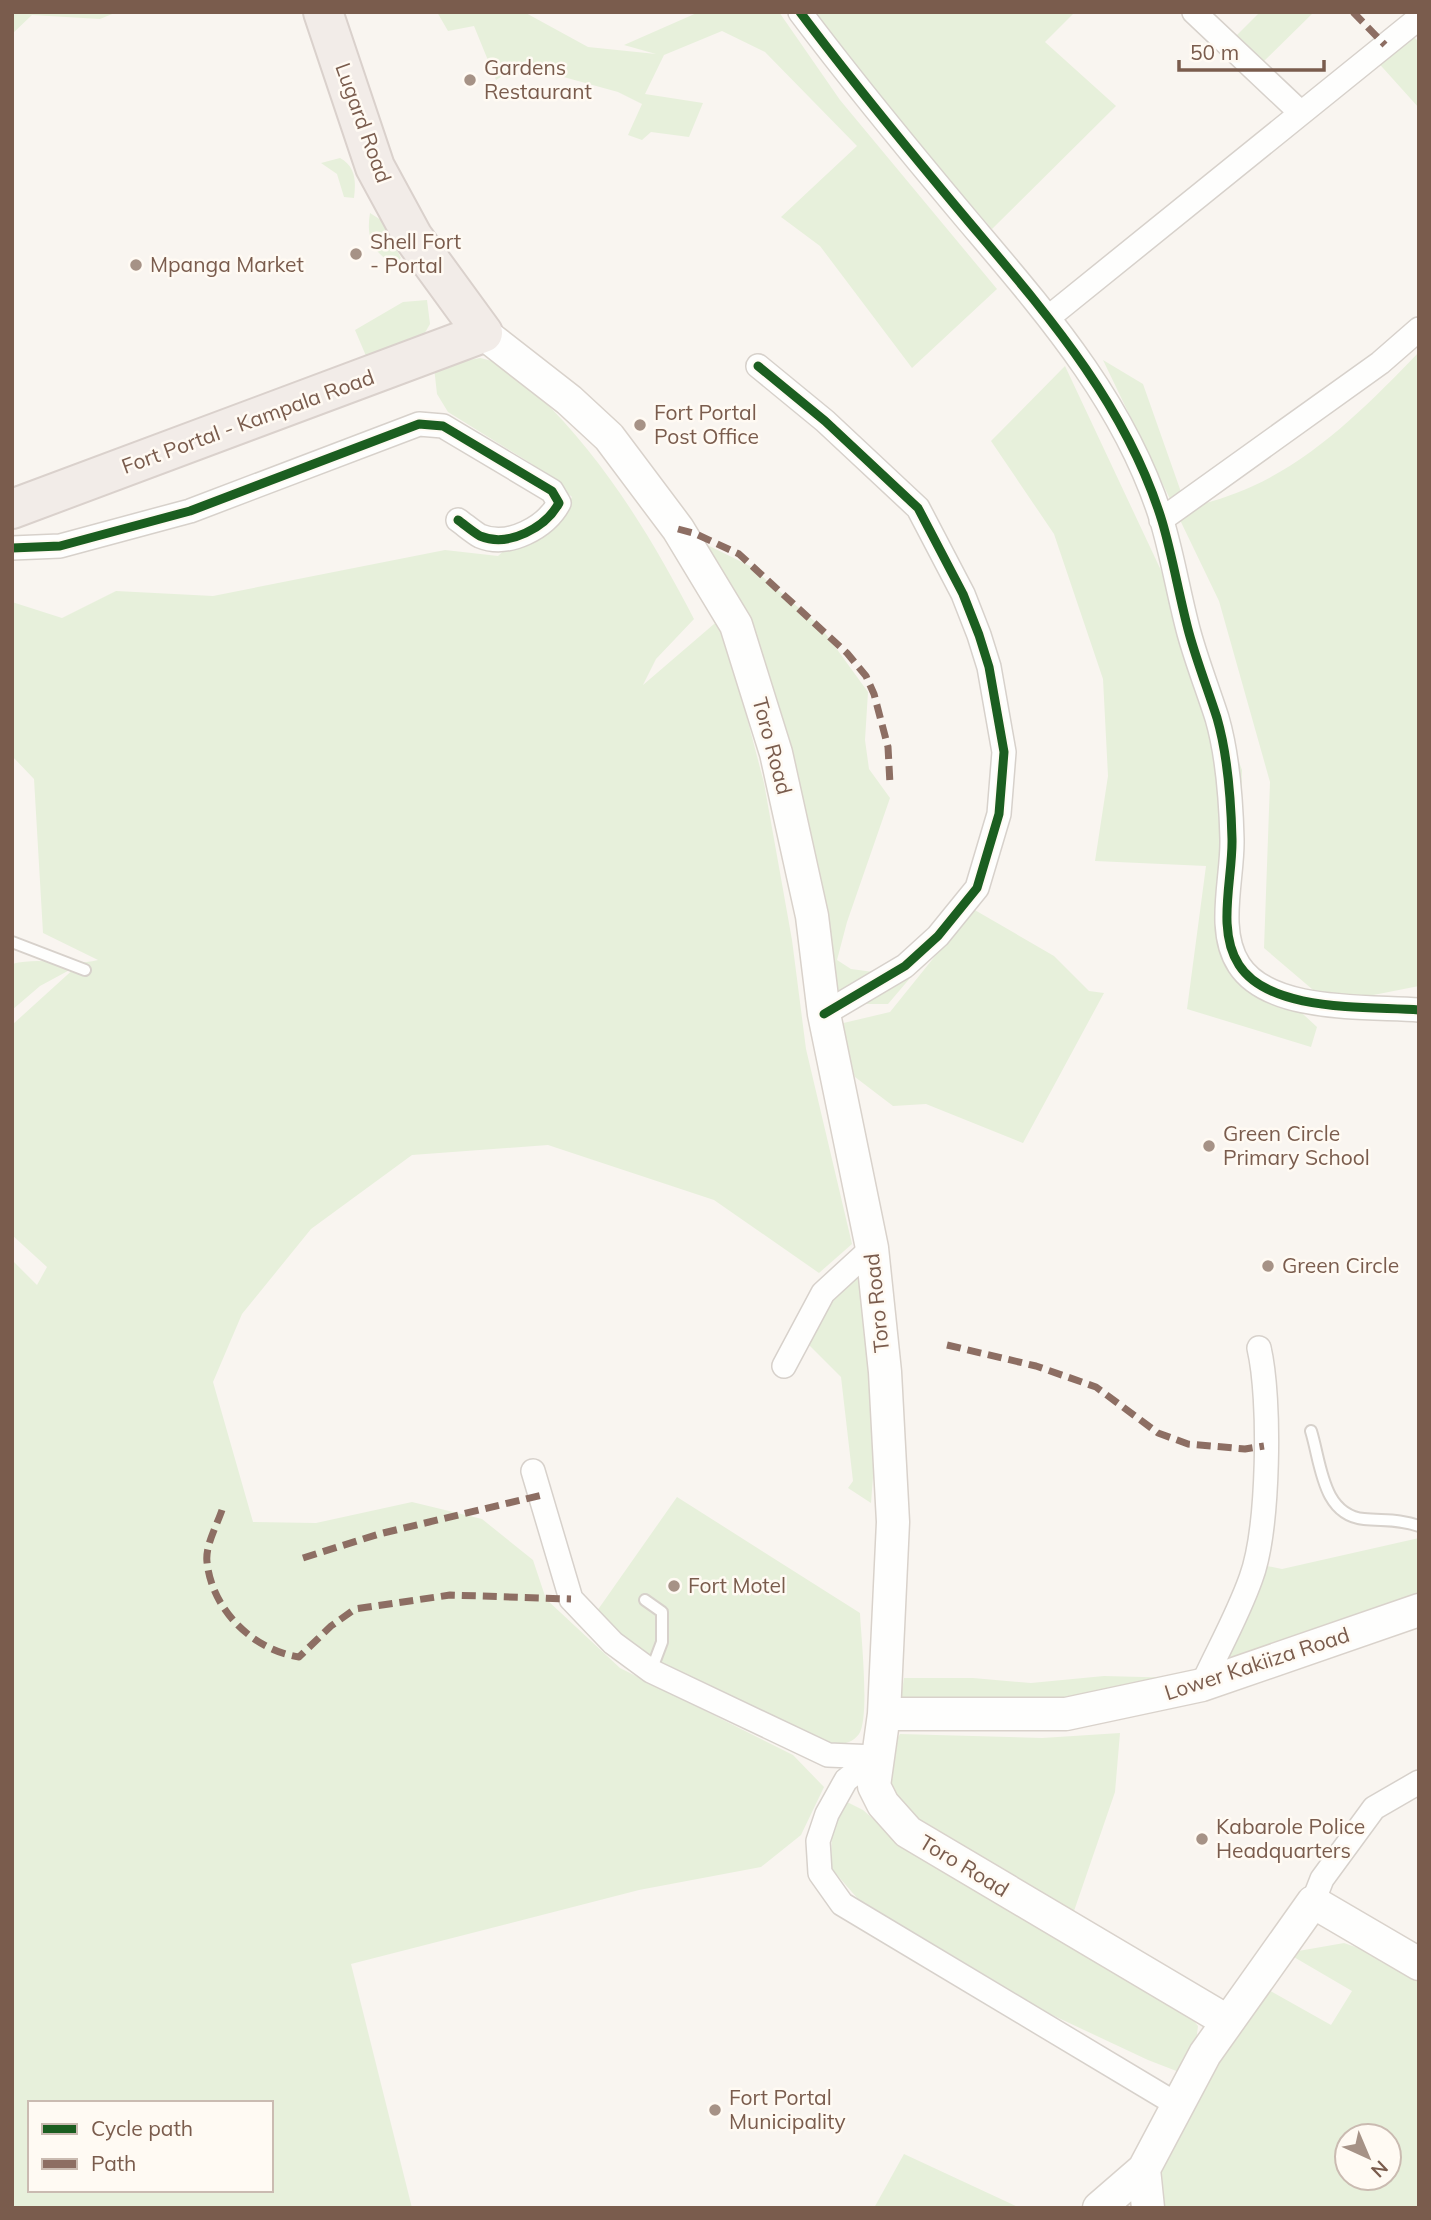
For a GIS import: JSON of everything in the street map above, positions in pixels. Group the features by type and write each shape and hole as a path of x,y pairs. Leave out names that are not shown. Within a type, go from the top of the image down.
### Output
{"highway":[{"name":"Lugard Road","path":"323,12 381,179 413,237 483,333"},
{"name":"Fort Portal - Kampala Road","path":"12,509 483,333"}],"main road":[{"name":"Toro Road","path":"483,333 569,400 610,437 678,529 736,625 779,765 812,916 824,1014 872,1248 885,1372 893,1522 884,1714 874,1786 883,1804 908,1832 1227,2021"},
{"name":"Lower Kakiiza Road","path":"884,1714 1066,1714 1202,1685 1419,1610"},
{"path":"1099,2208 1144,2169 1176,2104 1227,2021 1313,1902 1419,1964"},
{"path":"1144,2169 1148,2208"}],"street":[{"path":"800,12 859,91 1049,317 1104,393 1139,461 1161,520 1190,635 1218,722 1227,774 1232,841 1228,895 1230,940 1237,962 1248,977 1290,1000 1419,1010"},
{"path":"1194,12 1300,112"},
{"path":"1049,317 1419,18"},
{"path":"1161,520 1380,363 1419,329"},
{"path":"758,366 825,421 918,508 963,594 979,635 989,667 1004,752 999,814 977,888 938,936 905,966 824,1014"},
{"path":"12,548 60,546 190,511 419,424 443,426 552,491 559,502 543,525 510,538 482,537 458,520"},
{"path":"784,1366 823,1293 872,1248"},
{"path":"1202,1685 1252,1577 1263,1521 1266,1385 1259,1348"},
{"path":"533,1471 571,1599 613,1643 652,1671 828,1755 876,1757"},
{"path":"876,1757 846,1780 827,1814 818,1841 820,1873 842,1904 1176,2104"},
{"path":"1313,1902 1322,1879 1374,1808 1419,1782"}],"lane":[{"path":"12,942 85,970"},
{"path":"1311,1431 1335,1507 1346,1515 1387,1519 1419,1526"},
{"path":"645,1600 662,1612 662,1642 652,1671"}],"green space":[{"path":"12,12 117,12 100,19 32,15 12,34"},
{"path":"437,12 524,12 588,47 656,54 624,45 699,12 779,12 840,100 997,289 912,368 820,246 781,217 857,146 765,52 722,31 664,55 645,94 703,103 689,137 651,132 642,140 628,135 642,104 618,92 520,65 496,80 474,26 448,31"},
{"path":"814,12 1075,12 1045,42 1116,106 992,229 864,84"},
{"path":"1260,12 1314,12 1262,63 1235,37"},
{"path":"1409,32 1419,42 1419,108 1374,58"},
{"path":"340,158 354,175 354,198 344,197 337,174 321,163"},
{"path":"370,213 381,220 401,258 394,264 380,254 372,243"},
{"path":"427,300 430,324 419,343 372,370 355,330 403,302"},
{"path":"1419,352 1419,986 1338,1002 1319,995 1264,948 1270,782 1219,601 1103,360 1143,384 1187,509 1245,490 1299,460 1362,409"},
{"path":"480,358 499,363 520,378 562,420 625,501 644,529 694,619 656,659 643,685 721,618 764,783 792,940 806,1049 852,1244 819,1273 714,1200 548,1145 412,1155 311,1229 242,1314 213,1382 253,1522 316,1523 412,1502 482,1519 533,1560 546,1599 620,1668 793,1755 824,1787 801,1835 761,1867 639,1890 351,1964 412,2208 12,2208 12,1260 37,1285 47,1267 12,1235 12,1025 77,966 40,986 12,1010 12,964 98,960 43,933 34,779 12,756 12,602 62,618 116,591 213,596 445,550 498,556 556,514 572,497 532,464 448,412 437,394 434,367"},
{"path":"1065,366 1181,613 1242,770 1237,953 1317,1027 1311,1047 1187,1009 1206,866 1095,861 1108,776 1103,679 1054,534 991,441"},
{"path":"689,536 750,566 820,626 868,692 865,740 869,769 890,798 847,922 837,960 851,969 911,977 888,1004 822,1004 779,778"},
{"path":"973,909 1054,956 1089,991 1104,993 1023,1143 926,1104 893,1106 855,1077 835,1025 890,1012"},
{"path":"856,1258 881,1377 871,1503 848,1488 853,1481 841,1377 798,1334"},
{"path":"677,1497 860,1613 864,1712 859,1734 855,1738 840,1744 818,1741 635,1651 597,1611"},
{"path":"1419,1538 1419,1602 1215,1672 1267,1566 1282,1569"},
{"path":"1104,1676 1182,1678 1078,1703 900,1702 904,1678 973,1678 1031,1683"},
{"path":"1120,1733 1115,1792 1074,1911 915,1824 894,1795 886,1758 900,1734 1042,1738"},
{"path":"847,1802 863,1810 913,1854 1177,2001 1198,2026 1194,2059 1179,2072 1050,2014 858,1899 831,1868 832,1825"},
{"path":"1344,1943 1419,1969 1419,2208 1151,2208 1151,2171 1260,1985 1331,2025 1352,1991 1287,1953"},
{"path":"904,2154 1020,2208 874,2208"}],"marked path":[{"path":"1353,12 1385,45"},
{"path":"678,529 696,534 739,554 847,653 866,676 874,694 888,747 890,784"},
{"path":"947,1345 1036,1366 1096,1387 1158,1433 1188,1444 1245,1449 1264,1446"},
{"path":"303,1558 379,1534 542,1495"},
{"path":"222,1510 207,1556 217,1596 226,1611 251,1637 282,1653 299,1657 331,1626 355,1609 450,1595 571,1599"}],"cycle path":[{"path":"800,12 883,118 1027,291 1081,362 1105,399 1147,478 1162,521 1195,655 1224,747 1232,839 1227,903 1228,936 1239,965 1254,981 1273,992 1296,999 1347,1007 1419,1010"},
{"path":"758,366 825,421 918,508 963,594 979,635 989,667 1004,752 999,814 977,888 938,936 905,966 824,1014"},
{"path":"12,548 60,546 190,511 419,424 443,426 552,491 559,503 536,527 526,533 503,539 480,536 458,520"}],"place":[{"name":"Gardens Restaurant","path":"470,80"},
{"name":"Shell Fort - Portal","path":"356,254"},
{"name":"Mpanga Market","path":"136,265"},
{"name":"Fort Portal Post Office","path":"640,425"},
{"name":"Green Circle Primary School","path":"1209,1146"},
{"name":"Green Circle","path":"1268,1266"},
{"name":"Fort Motel","path":"674,1586"},
{"name":"Kabarole Police Headquarters","path":"1202,1839"},
{"name":"Fort Portal Municipality","path":"715,2110"}]}
